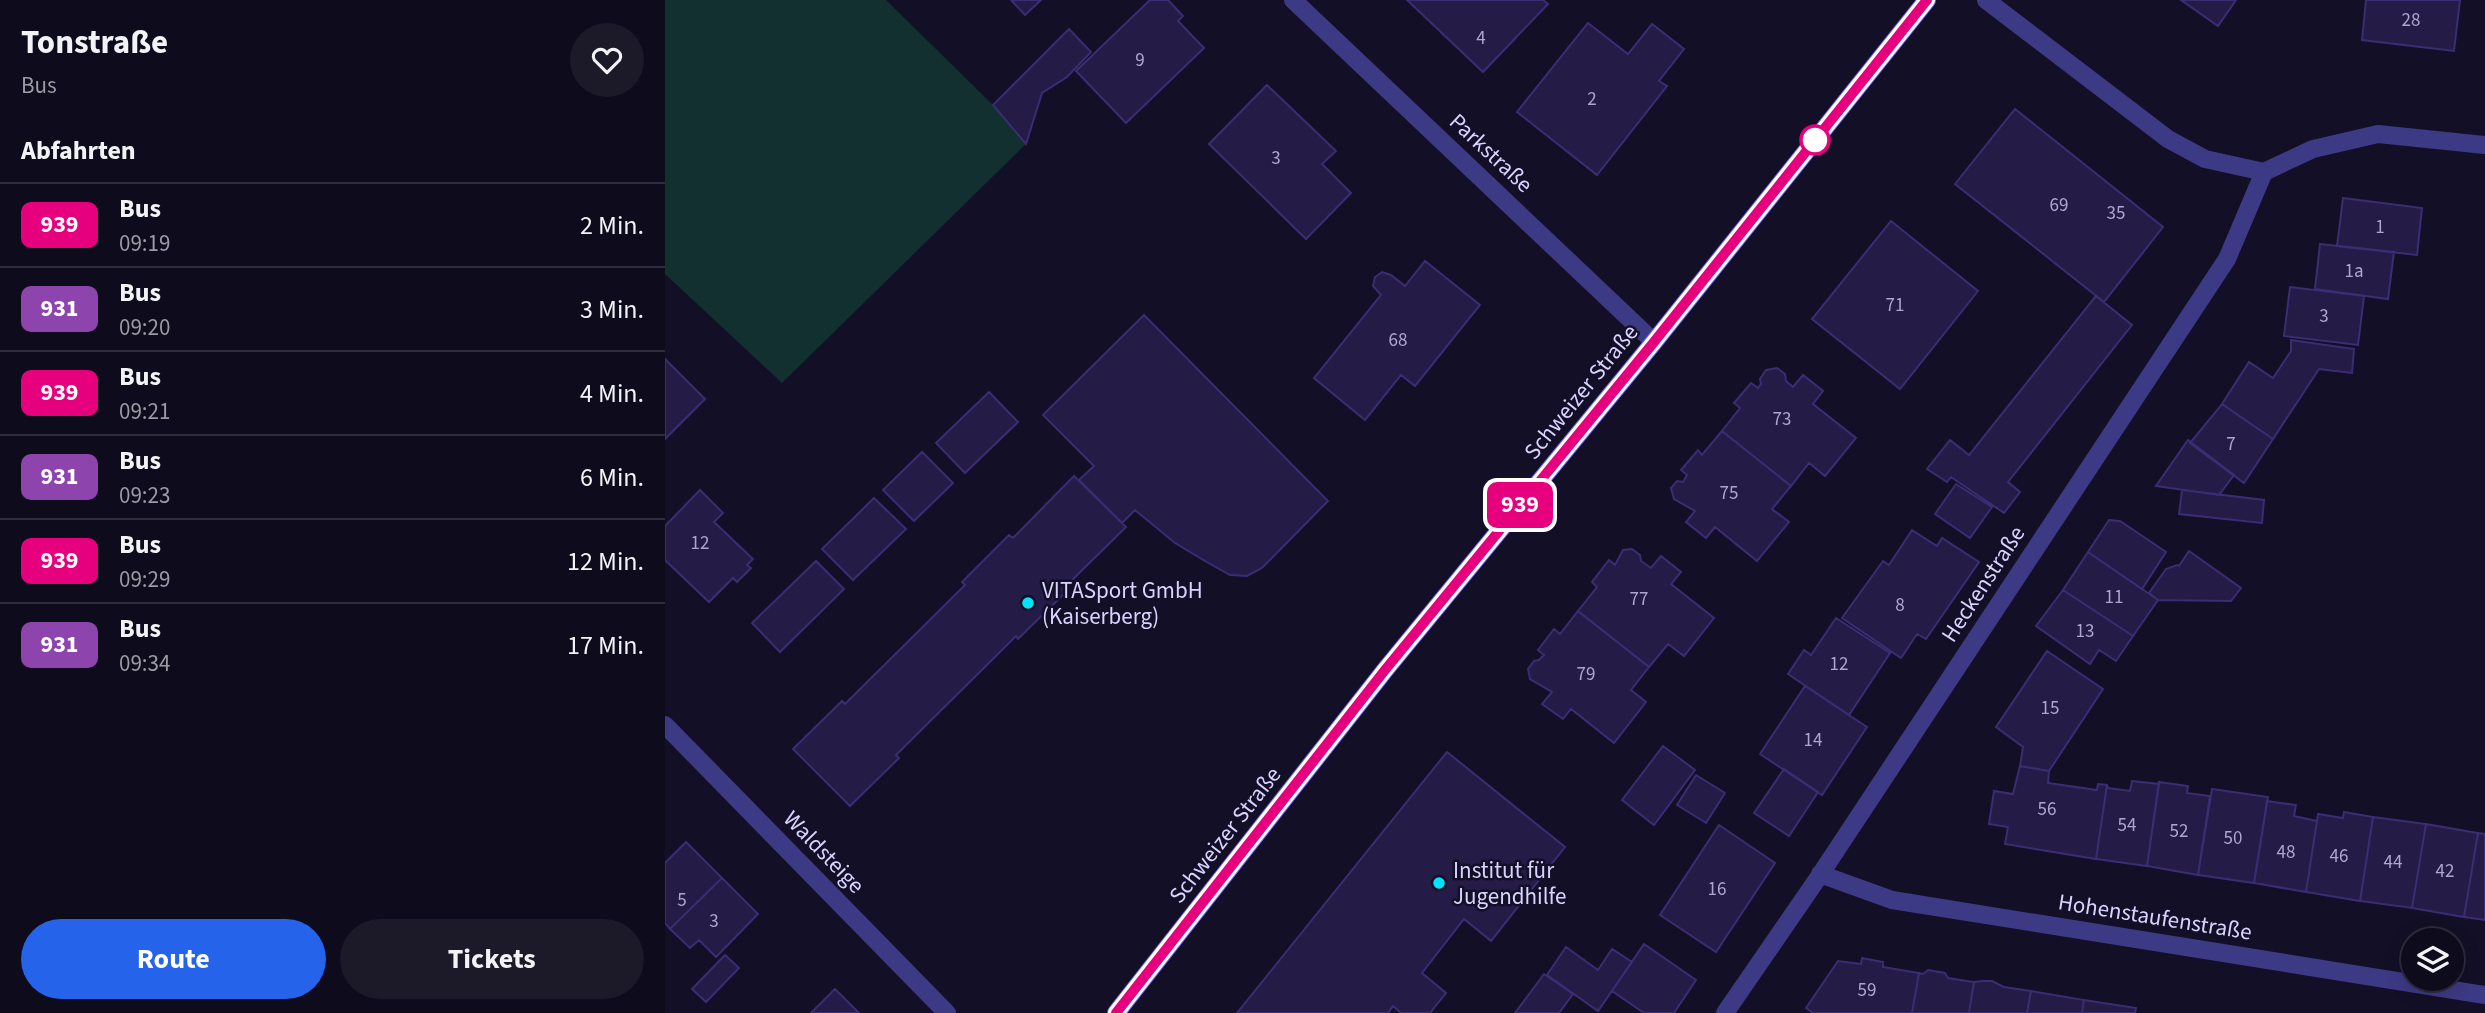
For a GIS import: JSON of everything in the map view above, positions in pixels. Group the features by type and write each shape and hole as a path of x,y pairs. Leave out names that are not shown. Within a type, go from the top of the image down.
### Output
{"main road":[{"name":"Schweizer Straße","path":"1116,1013 1385,670 1654,342 1927,0"}],"street":[{"name":"Parkstraße","path":"1293,0 1654,342"},
{"path":"1986,0 2168,139 2205,159 2264,172 2313,149 2378,134 2485,145"},
{"name":"Heckenstraße","path":"1725,1013 2227,259 2264,172"},
{"name":"Waldsteige","path":"665,725 947,1013"},
{"name":"Hohenstaufenstraße","path":"1820,874 1892,900 2485,995"}],"green space":[{"path":"665,0 886,0 993,105 1026,144 782,383 665,274"}],"building":[{"path":"1011,0 1041,0 1025,15"},
{"path":"1150,0 1168,0 1183,16 1178,21 1204,48 1126,123 1076,71"},
{"path":"1407,0 1543,0 1548,4 1483,72"},
{"path":"2181,0 2236,0 2218,26"},
{"path":"2366,0 2460,0 2454,51 2362,40"},
{"path":"1588,23 1628,54 1652,24 1684,49 1659,81 1667,86 1597,175 1517,112"},
{"path":"1069,29 1091,52 1067,77 1042,93 1026,144 993,105"},
{"path":"1267,85 1336,151 1322,164 1351,193 1306,239 1209,144"},
{"path":"2015,109 2163,227 2104,302 1955,184"},
{"path":"2343,198 2422,208 2417,255 2337,246"},
{"path":"1891,221 1978,291 1900,389 1812,319"},
{"path":"2320,244 2394,252 2388,299 2315,289"},
{"path":"1425,261 1480,305 1415,386 1401,375 1365,420 1314,378 1381,295 1373,286 1375,277 1382,272 1391,275 1405,286"},
{"path":"2290,287 2364,296 2358,345 2284,336"},
{"path":"2096,296 2132,325 2008,482 2020,492 2004,513 1951,477 1947,482 1927,469 1950,440 1969,455"},
{"path":"1144,315 1328,501 1262,568 1247,576 1230,575 1205,561 1175,543 1135,510 1122,523 1079,480 1094,466 1043,415"},
{"path":"2291,340 2354,349 2352,373 2319,369 2273,439 2222,404 2249,362 2273,378 2291,351"},
{"path":"665,359 705,399 665,439"},
{"path":"1777,368 1785,374 1786,381 1793,387 1803,375 1823,391 1813,404 1856,438 1825,476 1809,463 1791,486 1722,431 1740,408 1734,403 1751,383 1758,388 1766,370"},
{"path":"989,392 1018,422 965,473 936,443"},
{"path":"2222,404 2273,439 2244,483 2190,443"},
{"path":"1722,431 1791,486 1772,509 1789,522 1757,561 1715,527 1706,538 1686,522 1695,511 1674,499 1671,488 1677,481 1683,482 1687,475 1681,470 1698,450 1702,455"},
{"path":"2188,440 2234,475 2219,495 2156,486"},
{"path":"922,452 953,483 914,521 883,490"},
{"path":"1074,476 1126,527 1063,589 1066,592 1018,639 1016,636 896,755 899,758 850,806 793,749 842,701 845,704 965,585 962,582 1009,535 1013,538"},
{"path":"1956,484 1992,507 1970,538 1935,514"},
{"path":"700,490 723,513 714,522 753,559 747,565 751,568 737,582 733,578 709,602 665,560 665,526"},
{"path":"2182,490 2264,500 2262,523 2179,514"},
{"path":"874,498 906,529 853,580 822,549"},
{"path":"2109,520 2120,521 2166,552 2142,589 2088,552"},
{"path":"1912,530 1937,546 1942,538 1979,562 1926,639 1917,634 1901,658 1842,618 1883,561 1889,565"},
{"path":"1632,549 1640,555 1641,561 1651,568 1661,556 1681,572 1671,584 1714,618 1684,656 1668,644 1649,667 1578,611 1597,587 1592,582 1609,560 1615,565 1623,550"},
{"path":"2189,551 2241,588 2231,601 2158,600 2149,593 2166,569 2179,566"},
{"path":"2088,552 2158,600 2133,636 2063,590"},
{"path":"816,561 844,589 780,652 752,623"},
{"path":"2063,590 2133,636 2116,661 2099,650 2090,664 2036,626"},
{"path":"1578,611 1649,667 1631,690 1646,702 1614,743 1571,709 1563,719 1542,704 1552,692 1530,679 1528,669 1544,655 1538,650 1554,629 1560,634"},
{"path":"1836,618 1890,653 1849,715 1788,674 1804,650 1811,655"},
{"path":"2047,651 2103,689 2049,771 2020,766 2023,747 1996,727"},
{"path":"1805,686 1867,727 1822,795 1760,754"},
{"path":"1663,746 1695,770 1654,825 1622,800"},
{"name":"Institut für Jugendhilfe","path":"1447,752 1565,847 1491,941 1464,919 1422,973 1446,993 1430,1013 1401,1013 1393,1006 1388,1013 1237,1013"},
{"path":"2020,766 2049,771 2048,783 2097,790 2098,784 2107,785 2096,859 2005,844 2008,827 1989,824 1994,791 2013,794"},
{"path":"1784,769 1818,792 1789,836 1754,813"},
{"path":"1696,775 1725,793 1706,823 1677,805"},
{"path":"2132,781 2159,784 2147,866 2096,859 2107,785 2108,788 2130,791"},
{"path":"2159,782 2188,786 2187,793 2210,796 2198,875 2147,866"},
{"path":"2212,789 2268,797 2254,883 2198,875"},
{"path":"2267,801 2296,805 2294,816 2317,821 2306,892 2254,883"},
{"path":"2344,812 2373,817 2360,901 2306,892 2318,814 2343,818"},
{"path":"2373,817 2426,824 2412,908 2360,901"},
{"path":"2426,824 2478,833 2464,917 2412,908"},
{"path":"1719,825 1775,863 1716,952 1660,915"},
{"path":"2478,833 2485,834 2485,920 2464,917"},
{"path":"686,842 722,878 670,929 665,923 665,863"},
{"path":"722,878 758,914 716,957 699,940 690,948 670,929"},
{"path":"1644,944 1696,980 1674,1013 1644,1013 1612,991"},
{"path":"1566,947 1598,970 1612,949 1632,962 1598,1011 1547,975"},
{"path":"725,955 739,968 706,1002 692,989"},
{"path":"1862,958 1883,962 1883,967 1919,973 1912,1013 1813,1013 1806,1008 1838,961 1861,964"},
{"path":"1928,970 1945,973 1948,978 1974,982 1969,1013 1912,1013 1919,973 1923,974"},
{"path":"1544,974 1573,994 1559,1013 1515,1013"},
{"path":"1982,981 2031,991 2027,1013 1969,1013 1974,982"},
{"path":"835,989 859,1013 811,1013"},
{"path":"2031,991 2084,1000 2082,1013 2027,1013"},
{"path":"2084,1000 2136,1008 2135,1013 2082,1013"}],"bus line":[{"name":"939","path":"1116,1013 1385,670 1654,342 1927,0"}],"place":[{"name":"VITASport GmbH (Kaiserberg)","path":"1028,603"},
{"name":"Institut für Jugendhilfe","path":"1439,883"}]}
